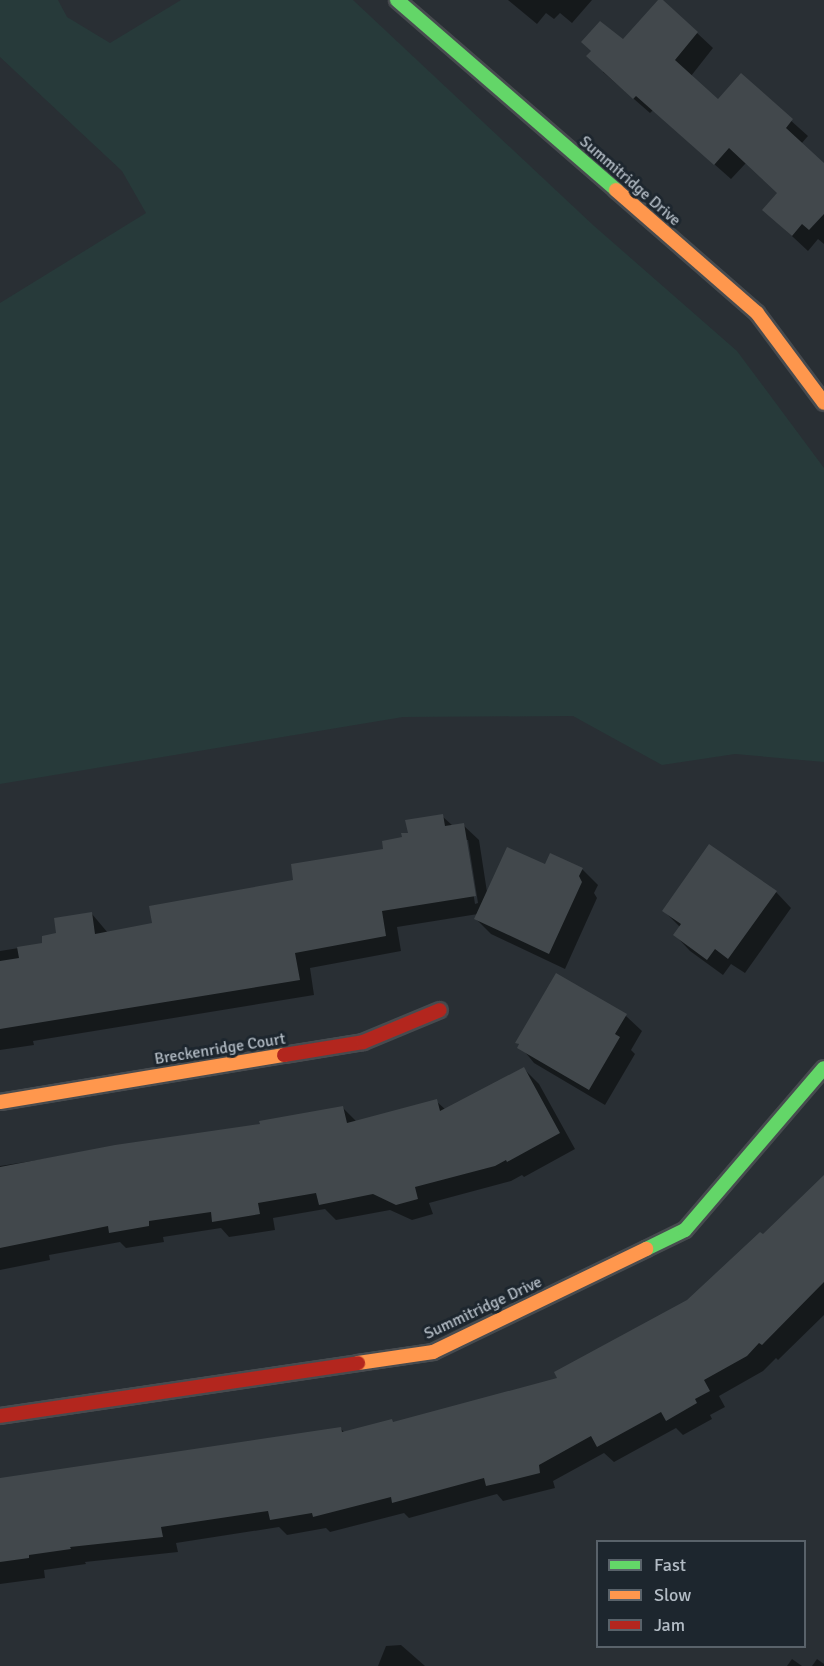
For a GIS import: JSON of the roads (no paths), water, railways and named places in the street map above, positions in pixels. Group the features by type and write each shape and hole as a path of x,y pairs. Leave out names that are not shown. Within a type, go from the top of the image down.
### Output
{"street":[{"name":"Summitridge Drive","path":"397,0 757,314 824,403"},
{"name":"Breckenridge Court","path":"0,1102 363,1042 440,1010"},
{"name":"Summitridge Drive","path":"0,1416 433,1352 686,1230 824,1068"}]}
